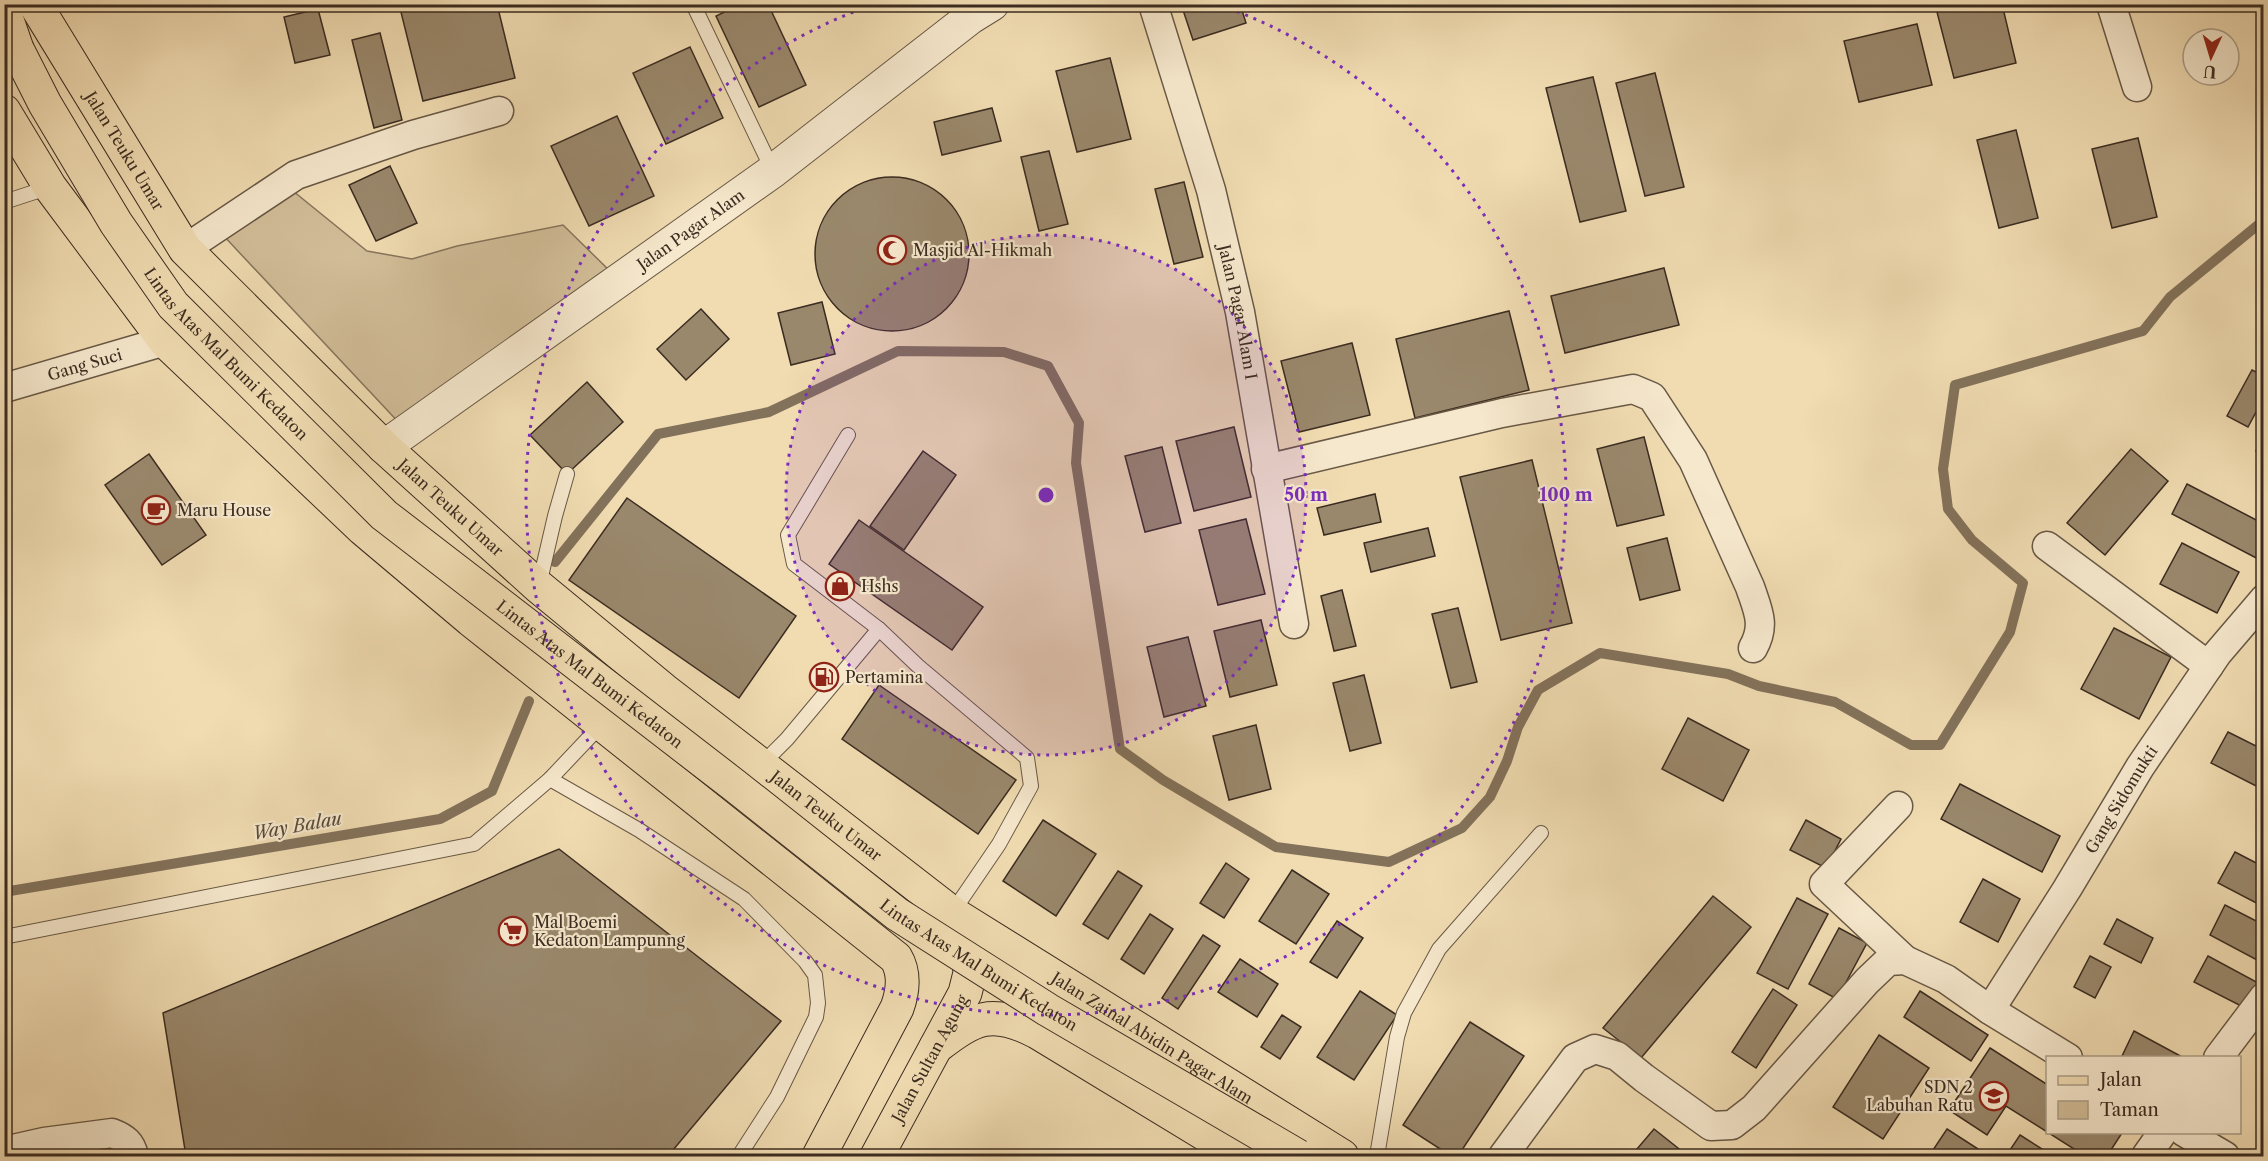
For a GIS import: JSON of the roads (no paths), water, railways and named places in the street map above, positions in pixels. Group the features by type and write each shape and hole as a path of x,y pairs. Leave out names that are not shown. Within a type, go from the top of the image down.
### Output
{"main road":[{"name":"Jalan Teuku Umar","path":"35,4 185,249 384,447 539,587 663,690 957,917"},
{"name":"Lintas Atas Mal Bumi Kedaton","path":"4,11 11,42 45,104 116,223 173,305 384,515 897,914 1048,1010 1298,1156"},
{"path":"4,111 50,187 165,341 363,529 471,620 886,949 899,963 902,974 900,1000 894,1016 819,1156"},
{"path":"471,620 478,624 494,626 514,615 523,602 525,586 524,579 515,565"},
{"path":"708,808 695,781 693,770 700,752 709,747 728,748 759,763"},
{"name":"Jalan Sultan Agung","path":"877,1156 962,1002 968,984 969,950 957,917"},
{"name":"Jalan Zainal Abidin Pagar Alam","path":"957,917 1342,1156"},
{"path":"936,1047 954,1032 973,1022 994,1018 1010,1021 1036,1032 1241,1156"},
{"path":"1158,1106 1149,1091 1149,1079 1153,1069 1167,1058 1184,1058"}],"street":[{"name":"Jalan Pagar Alam","path":"384,447 773,171 971,17 992,4"},
{"name":"Jalan Pagar Alam I","path":"1154,4 1211,190 1240,312 1294,624"},
{"path":"2111,4 2137,87"},
{"path":"185,249 296,175 414,135 499,111"},
{"name":"Gang Suci","path":"4,388 165,341"},
{"path":"1266,468 1502,413 1633,389 1652,398 1694,460 1757,607 1762,625 1753,648"},
{"path":"2047,546 2209,666"},
{"name":"Gang Sidomukti","path":"1990,1010 2067,889 2140,767 2209,666 2264,599"},
{"path":"1898,806 1824,884 1905,960 1946,979 1990,1010 2065,1056"},
{"path":"1503,1156 1575,1058 1594,1049 1617,1056 1711,1126 1732,1125 1754,1108 1867,981 1888,961 1905,960"},
{"path":"2220,1056 2264,997"},
{"path":"4,1150 112,1133 123,1137 132,1146 134,1156"},
{"path":"2146,1156 2162,1134"},
{"path":"2187,1134 2225,1156"}],"lane":[{"path":"693,4 773,171"},
{"path":"4,202 50,187"},
{"path":"848,435 788,535 794,564 879,629 918,666 1027,758 1030,786 957,917"},
{"path":"539,587 567,474"},
{"path":"759,763 787,739 879,629"},
{"path":"4,937 474,844 550,779 602,724"},
{"path":"550,779 639,830 744,899 805,961 815,975 818,1003 816,1017 777,1097 739,1156"},
{"path":"1377,1156 1397,1037 1404,1013 1439,949 1541,833"}],"waterway":[{"path":"555,562 658,434 769,412 898,351 1004,352 1048,366 1079,423 1076,463 1120,749 1163,780 1276,847 1389,862 1462,828 1490,797 1507,761 1518,727 1538,690 1600,653 1728,674 1759,686 1835,702 1911,745 1940,745 2010,632 2023,583 1972,540 1948,509 1943,469 1955,385 2143,331 2170,297 2264,220"},
{"name":"Way Balau","path":"4,892 440,819 492,791 529,701"}],"place":[{"name":"Masjid Al-Hikmah","path":"892,250"},
{"name":"Maru House","path":"156,510"},
{"name":"Hshs","path":"840,586"},
{"name":"Pertamina","path":"824,677"},
{"name":"Mal Boemi Kedaton Lampunng","path":"513,931"},
{"name":"SDN 2 Labuhan Ratu","path":"1994,1096"}]}
